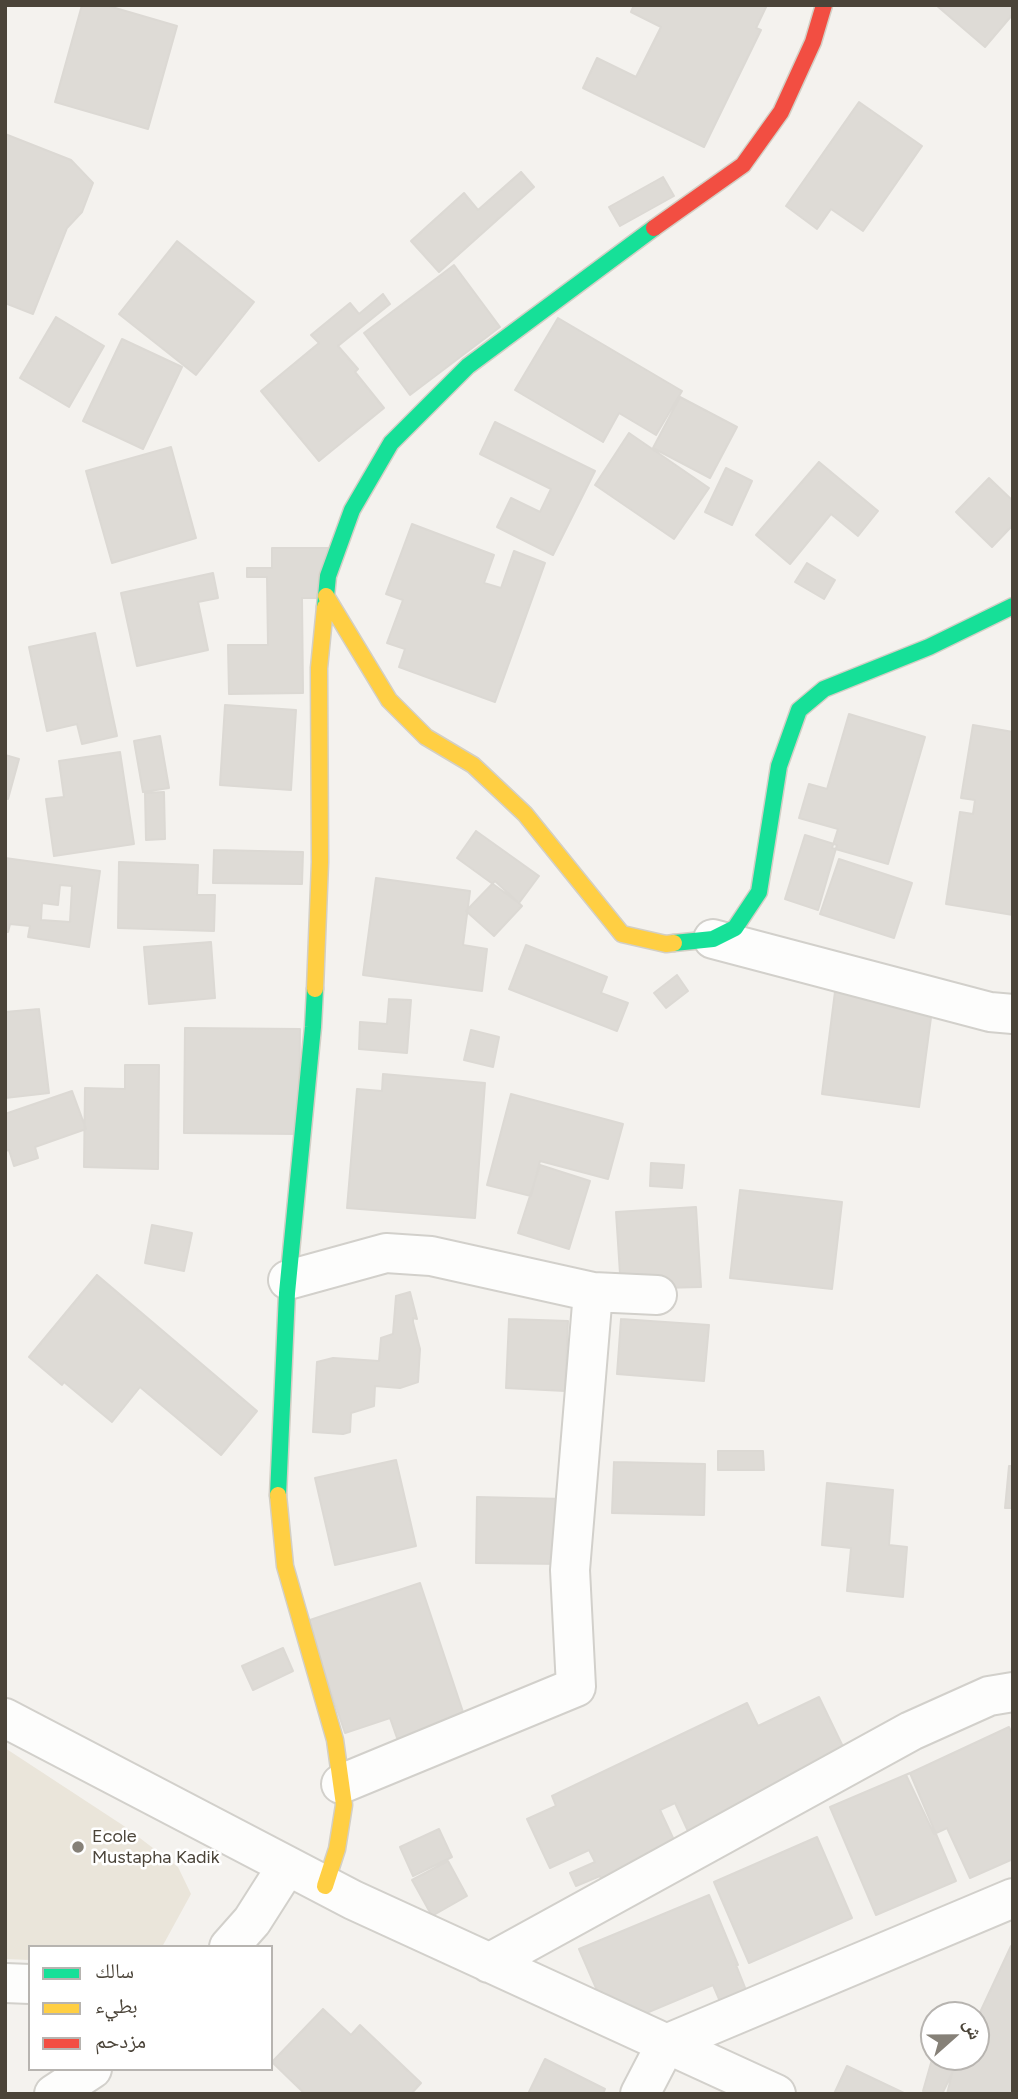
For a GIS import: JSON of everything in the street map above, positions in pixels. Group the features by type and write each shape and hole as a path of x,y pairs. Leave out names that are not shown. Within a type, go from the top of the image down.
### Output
{"street":[{"path":"325,1886 337,1849 344,1805 335,1740 285,1566 278,1492 288,1280 313,1027 320,862 320,668 328,576 352,510 391,443 467,366 743,165 781,112 813,42 824,5"},
{"path":"326,596 389,700 426,737 473,765 525,814 622,934 666,944 713,939 735,928 759,892 779,766 799,710 824,689 929,648 1013,606"},
{"path":"713,939 990,1012 1013,1014"},
{"path":"288,1280 386,1253 431,1256 593,1292 657,1295"},
{"path":"341,1784 576,1687 570,1570 593,1292"},
{"path":"489,1963 911,1731 989,1696 1013,1692"},
{"path":"5,1718 325,1886 776,2094"},
{"path":"231,1945 253,1921 287,1866"},
{"path":"640,2094 666,2044 1013,1898"},
{"path":"5,1983 28,1984"},
{"path":"54,2094 89,2071"}],"shaded area":[{"name":"Ecole Mustapha Kadik","path":"5,1748 124,1826 178,1867 191,1894 163,1945 28,1945 28,1960 5,1959"}],"building":[{"path":"82,5 105,5 177,26 148,129 55,102"},
{"path":"634,5 767,5 756,28 761,30 704,147 583,88 597,58 636,77 661,27 631,12"},
{"path":"936,5 1013,5 1013,14 985,47"},
{"path":"859,102 922,146 863,231 831,209 817,229 786,206"},
{"path":"5,134 71,160 93,183 82,212 67,228 33,314 5,303"},
{"path":"521,172 534,187 439,272 411,241 464,193 478,210"},
{"path":"663,177 674,196 620,226 609,207"},
{"path":"177,241 254,302 196,375 119,314"},
{"path":"454,265 500,327 410,395 364,333"},
{"path":"383,294 390,304 338,346 358,369 355,372 384,408 319,461 261,391 319,343 311,335 350,303 359,314"},
{"path":"56,317 104,346 69,407 20,378"},
{"path":"558,318 682,391 656,435 619,413 603,442 515,390"},
{"path":"122,339 182,367 143,449 83,421"},
{"path":"680,397 737,427 710,478 653,448"},
{"path":"495,422 595,471 553,555 497,527 511,498 540,512 551,489 480,454"},
{"path":"629,433 709,488 674,539 595,485"},
{"path":"171,447 196,538 112,563 86,471"},
{"path":"819,462 878,511 858,536 831,514 790,564 756,535"},
{"path":"726,468 752,481 732,525 705,512"},
{"path":"989,478 1013,501 1013,525 992,547 956,512"},
{"path":"412,524 494,555 484,583 501,588 514,551 545,563 495,702 399,667 405,649 387,643 403,600 386,594"},
{"path":"272,548 328,548 329,598 302,598 303,693 229,694 228,645 268,645 267,577 247,577 247,568 272,568"},
{"path":"807,563 835,580 824,599 795,582"},
{"path":"213,573 218,598 198,602 208,650 137,666 121,593"},
{"path":"95,633 117,736 82,744 77,724 47,731 29,647"},
{"path":"225,705 296,710 291,790 220,785"},
{"path":"849,714 925,737 888,864 832,848 838,829 799,818 809,784 827,789"},
{"path":"973,725 1013,732 1013,915 946,904 960,812 973,814 975,800 961,798"},
{"path":"160,736 169,788 143,792 134,741"},
{"path":"120,752 134,844 54,856 46,799 64,797 59,761"},
{"path":"5,755 19,759 8,799 5,798"},
{"path":"164,792 165,839 146,840 145,793"},
{"path":"476,831 539,876 519,903 457,858"},
{"path":"805,835 837,845 818,910 785,899"},
{"path":"214,850 303,852 302,884 213,883"},
{"path":"5,858 100,871 89,947 28,937 30,926 10,924 8,932 5,932","holes":["60,885 72,886 70,922 41,920 42,903 58,905"]},
{"path":"839,859 912,883 894,938 820,914"},
{"path":"119,862 198,865 197,895 215,895 214,931 118,928"},
{"path":"376,878 470,891 463,945 487,949 482,991 363,975"},
{"path":"495,881 522,906 494,936 466,911"},
{"path":"211,942 215,998 149,1004 144,947"},
{"path":"526,945 607,977 601,993 628,1003 617,1031 509,989"},
{"path":"677,975 688,991 666,1008 654,993"},
{"path":"837,976 932,1010 919,1107 822,1094"},
{"path":"389,999 411,1000 407,1053 359,1049 360,1022 387,1024"},
{"path":"39,1009 49,1093 5,1098 5,1012"},
{"path":"185,1028 300,1029 299,1134 184,1133"},
{"path":"471,1030 499,1037 493,1067 464,1060"},
{"path":"125,1065 159,1065 158,1169 84,1167 85,1088 125,1089"},
{"path":"383,1074 485,1083 475,1218 347,1208 357,1089 382,1091"},
{"path":"72,1091 86,1129 35,1147 38,1158 14,1166 9,1150 5,1151 5,1114"},
{"path":"511,1094 623,1124 608,1179 540,1161 531,1196 487,1185"},
{"path":"651,1163 684,1165 682,1188 650,1186"},
{"path":"540,1165 590,1181 569,1249 518,1233"},
{"path":"740,1190 842,1202 832,1289 730,1278"},
{"path":"696,1207 701,1287 621,1289 616,1212"},
{"path":"152,1225 192,1233 184,1271 145,1263"},
{"path":"97,1275 257,1411 221,1455 140,1387 112,1422 29,1357"},
{"path":"410,1292 417,1319 413,1318 413,1322 420,1349 418,1382 400,1388 375,1386 374,1406 351,1413 350,1432 313,1432 317,1362 333,1358 379,1361 381,1338 393,1334 396,1296"},
{"path":"509,1319 568,1321 565,1391 506,1388"},
{"path":"621,1319 709,1325 704,1381 617,1374"},
{"path":"718,1451 763,1451 764,1470 718,1470"},
{"path":"396,1460 416,1546 335,1565 315,1478"},
{"path":"614,1462 705,1464 704,1515 612,1513"},
{"path":"1009,1466 1013,1466 1013,1508 1005,1508"},
{"path":"827,1483 893,1490 889,1545 907,1547 903,1597 847,1591 851,1548 822,1545"},
{"path":"477,1497 566,1499 565,1564 476,1563"},
{"path":"420,1583 469,1730 402,1752 390,1718 345,1733 307,1621"},
{"path":"283,1648 293,1671 253,1690 242,1666"},
{"path":"819,1697 847,1755 693,1842 675,1803 660,1810 680,1853 605,1888 600,1876 576,1886 570,1873 595,1862 589,1850 550,1868 527,1819 556,1806 552,1796 747,1703 758,1726"},
{"path":"1009,1727 1013,1736 1013,1859 970,1878 947,1828 934,1834 906,1775"},
{"path":"910,1773 956,1881 876,1915 830,1807"},
{"path":"439,1829 452,1857 413,1876 400,1847"},
{"path":"817,1837 852,1918 749,1963 714,1882"},
{"path":"448,1861 467,1896 432,1916 412,1880"},
{"path":"709,1895 748,1995 722,2006 713,1985 613,2027 579,1949"},
{"path":"1011,1946 1013,2094 946,2094 943,2092 953,2071 990,2071 990,2001 985,2001"},
{"path":"323,2009 351,2035 360,2025 421,2083 411,2094 305,2094 273,2061"},
{"path":"545,2059 605,2089 603,2094 528,2094"},
{"path":"847,2066 906,2094 834,2094"},
{"path":"929,2071 953,2071 947,2094 923,2091"}],"traffic: fast":[{"path":"325,607 328,576 352,510 391,443 468,366 654,228"},
{"path":"674,943 713,939 735,928 759,892 779,766 799,710 824,689 929,647 1013,606"},
{"path":"278,1495 287,1293 315,989"}],"traffic: slow":[{"path":"326,596 389,700 426,737 473,765 525,814 622,934 666,944 674,943"},
{"path":"315,989 320,862 319,668 325,607"},
{"path":"278,1495 285,1566 335,1740 344,1805 337,1849 325,1886"}],"traffic: jam":[{"path":"654,228 743,165 781,112 813,42 824,5"}],"place":[{"name":"Ecole Mustapha Kadik","path":"78,1847"}]}
